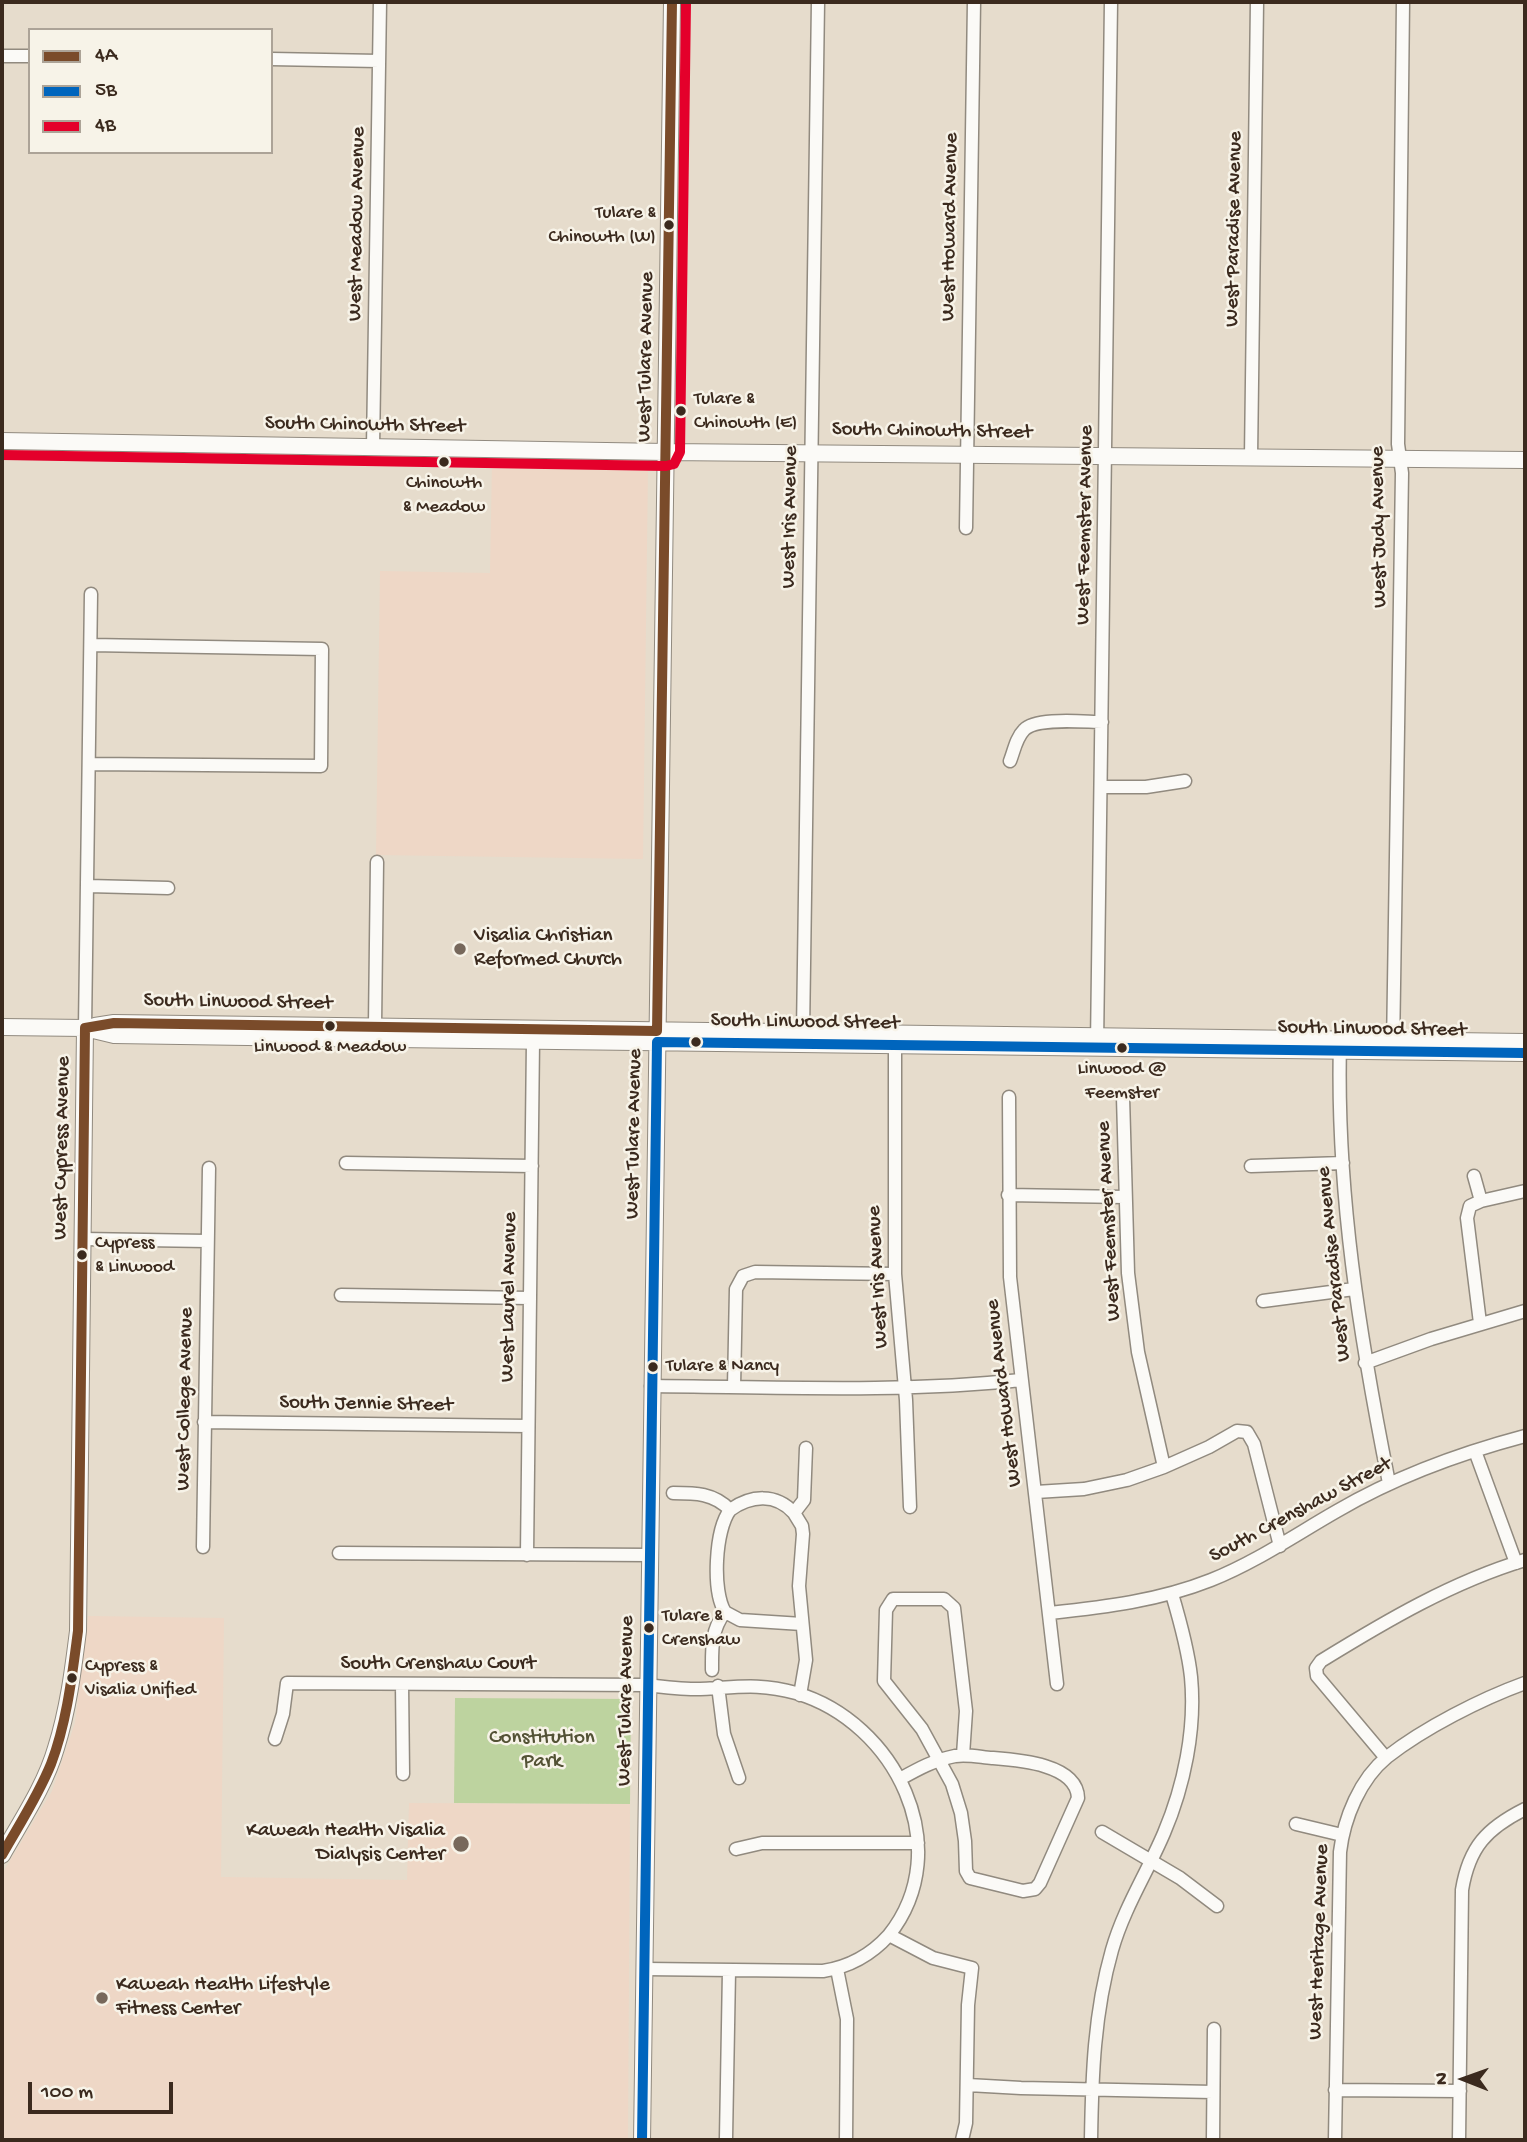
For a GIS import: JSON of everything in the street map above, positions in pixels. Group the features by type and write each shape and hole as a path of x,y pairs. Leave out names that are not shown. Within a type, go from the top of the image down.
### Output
{"street":[{"name":"West Meadow Avenue","path":"373,447 380,2"},
{"name":"West Tulare Avenue","path":"642,2140 672,2"},
{"name":"West Iris Avenue","path":"803,1032 818,2"},
{"name":"West Howard Avenue","path":"966,528 974,2"},
{"name":"West Feemster Avenue","path":"1097,1042 1111,2"},
{"name":"West Paradise Avenue","path":"1251,457 1257,2"},
{"name":"West Judy Avenue","path":"1393,1046 1402,473 1398,444 1404,2"},
{"path":"2,56 28,56"},
{"path":"273,59 379,61"},
{"name":"South Chinowth Street","path":"2,441 666,452 1525,460"},
{"name":"West Cypress Avenue","path":"2,1854 35,1797 56,1750 70,1690 78,1631 91,594"},
{"path":"90,645 322,649 321,766 90,764"},
{"path":"1010,761 1026,727 1044,722 1102,722"},
{"path":"1101,786 1146,787 1185,781"},
{"path":"314,1038 332,1032 368,1032 375,1025 377,862"},
{"path":"88,886 168,888"},
{"name":"South Linwood Street","path":"2,1027 85,1028 114,1023 375,1025 517,1028 815,1045 1097,1042"},
{"name":"South Linwood Street","path":"85,1028 114,1035 533,1041 803,1032 1097,1042 1393,1046 1525,1053"},
{"path":"517,1028 530,1034 533,1041"},
{"path":"803,1032 808,1041 815,1045"},
{"name":"West Laurel Avenue","path":"527,1555 533,1041"},
{"name":"South Linwood Street","path":"1393,1046 1525,1042"},
{"name":"West Paradise Avenue","path":"1340,1045 1343,1163 1354,1289 1365,1363 1389,1483"},
{"name":"West Iris Avenue","path":"895,1046 895,1274 905,1389 910,1507"},
{"name":"West Howard Avenue","path":"1009,1097 1010,1277 1057,1684"},
{"name":"West Feemster Avenue","path":"1123,1097 1128,1273 1138,1352 1164,1467"},
{"path":"346,1163 532,1166"},
{"path":"1251,1166 1343,1163"},
{"name":"West College Avenue","path":"204,1547 209,1168"},
{"path":"1475,1177 1481,1201"},
{"path":"1480,1323 1467,1218 1470,1206 1525,1191"},
{"path":"1008,1195 1124,1197"},
{"path":"82,1239 207,1241"},
{"path":"734,1387 736,1289 743,1276 755,1272 895,1274"},
{"path":"1263,1301 1354,1289"},
{"path":"341,1295 529,1298"},
{"path":"1365,1363 1480,1323 1525,1311"},
{"path":"652,1386 905,1389 1021,1380"},
{"name":"South Jennie Street","path":"204,1422 528,1426"},
{"path":"1036,1492 1084,1489 1127,1480 1209,1447 1237,1431 1247,1432 1254,1444 1280,1546"},
{"name":"South Crenshaw Street","path":"1050,1613 1111,1607 1172,1594 1240,1567 1389,1483 1475,1451 1525,1436"},
{"path":"794,1513 804,1500 806,1448"},
{"path":"1386,1758 1317,1676 1316,1668 1321,1661 1387,1620 1457,1585 1520,1561 1475,1451"},
{"path":"673,1493 706,1495 715,1498 730,1510"},
{"path":"800,1695 806,1660 803,1623 799,1586 802,1526 786,1505 766,1498 751,1498 730,1510 719,1535 718,1595 725,1612 740,1620 803,1623"},
{"path":"339,1553 650,1555"},
{"path":"1091,2140 1094,2042 1112,1951 1131,1899 1174,1806 1185,1763 1191,1717 1191,1677 1172,1594"},
{"path":"900,1779 940,1759 962,1755 1036,1763 1055,1770 1071,1780 1078,1789 1078,1798 1035,1889 1023,1891 970,1878 966,1871 961,1813 952,1784 940,1759 922,1729 884,1681 886,1610 893,1599 944,1600 954,1608 966,1711 962,1755"},
{"path":"712,1670 712,1639 715,1627 725,1612"},
{"name":"South Crenshaw Court","path":"275,1740 284,1714 287,1683 647,1685"},
{"name":"West Heritage Avenue","path":"1335,2140 1338,1889 1342,1835 1351,1810 1365,1783 1386,1758 1465,1709 1525,1683"},
{"path":"402,1684 403,1774"},
{"path":"645,1969 808,1972 837,1969 880,1946 899,1924 919,1874 913,1812 900,1779 864,1732 832,1709 800,1695 759,1686 697,1689 647,1685"},
{"path":"718,1686 724,1734 739,1778"},
{"path":"1459,2140 1462,1891 1465,1873 1472,1853 1485,1835 1501,1821 1525,1809"},
{"path":"1296,1824 1342,1835"},
{"path":"1102,1832 1200,1891 1217,1906"},
{"path":"736,1849 762,1843 918,1843"},
{"path":"889,1935 933,1958 972,1968 968,2005 966,2123 962,2140"},
{"path":"837,1969 847,2019 846,2140"},
{"path":"726,2138 729,1971"},
{"path":"1213,2140 1214,2029"},
{"path":"968,2085 1213,2092"},
{"path":"1335,2090 1460,2091"}],"shaded area":[{"path":"492,461 645,463 648,468 643,859 376,855 380,571 490,573"},
{"path":"88,1616 224,1618 221,1877 407,1880 409,1803 630,1804 628,2140 2,2140 2,1874 52,1791 75,1723"}],"green space":[{"name":"Constitution Park","path":"455,1698 631,1699 630,1804 454,1803"}],"transit line":[{"name":"4A","path":"2,1855 40,1787 57,1748 68,1699 78,1631 85,1028 114,1023 657,1031 672,2"},
{"name":"4B","path":"2,455 666,466 674,464 680,452 686,2"},
{"name":"5B","path":"642,2140 657,1042 1525,1053"}],"place":[{"name":"Tulare & Chinowth (W)","path":"669,225"},
{"name":"Tulare & Chinowth (E)","path":"681,411"},
{"name":"Chinowth & Meadow","path":"444,462"},
{"name":"Visalia Christian Reformed Church","path":"460,949"},
{"name":"Linwood & Meadow","path":"330,1026"},
{"name":"Linwood @ Feemster","path":"1122,1048"},
{"name":"Cypress & Linwood","path":"82,1255"},
{"name":"Tulare & Nancy","path":"653,1367"},
{"name":"Tulare & Crenshaw","path":"649,1628"},
{"name":"Cypress & Visalia Unified","path":"72,1678"},
{"name":"Kaweah Health Visalia Dialysis Center","path":"461,1844"},
{"name":"Kaweah Health Lifestyle Fitness Center","path":"102,1998"}]}
